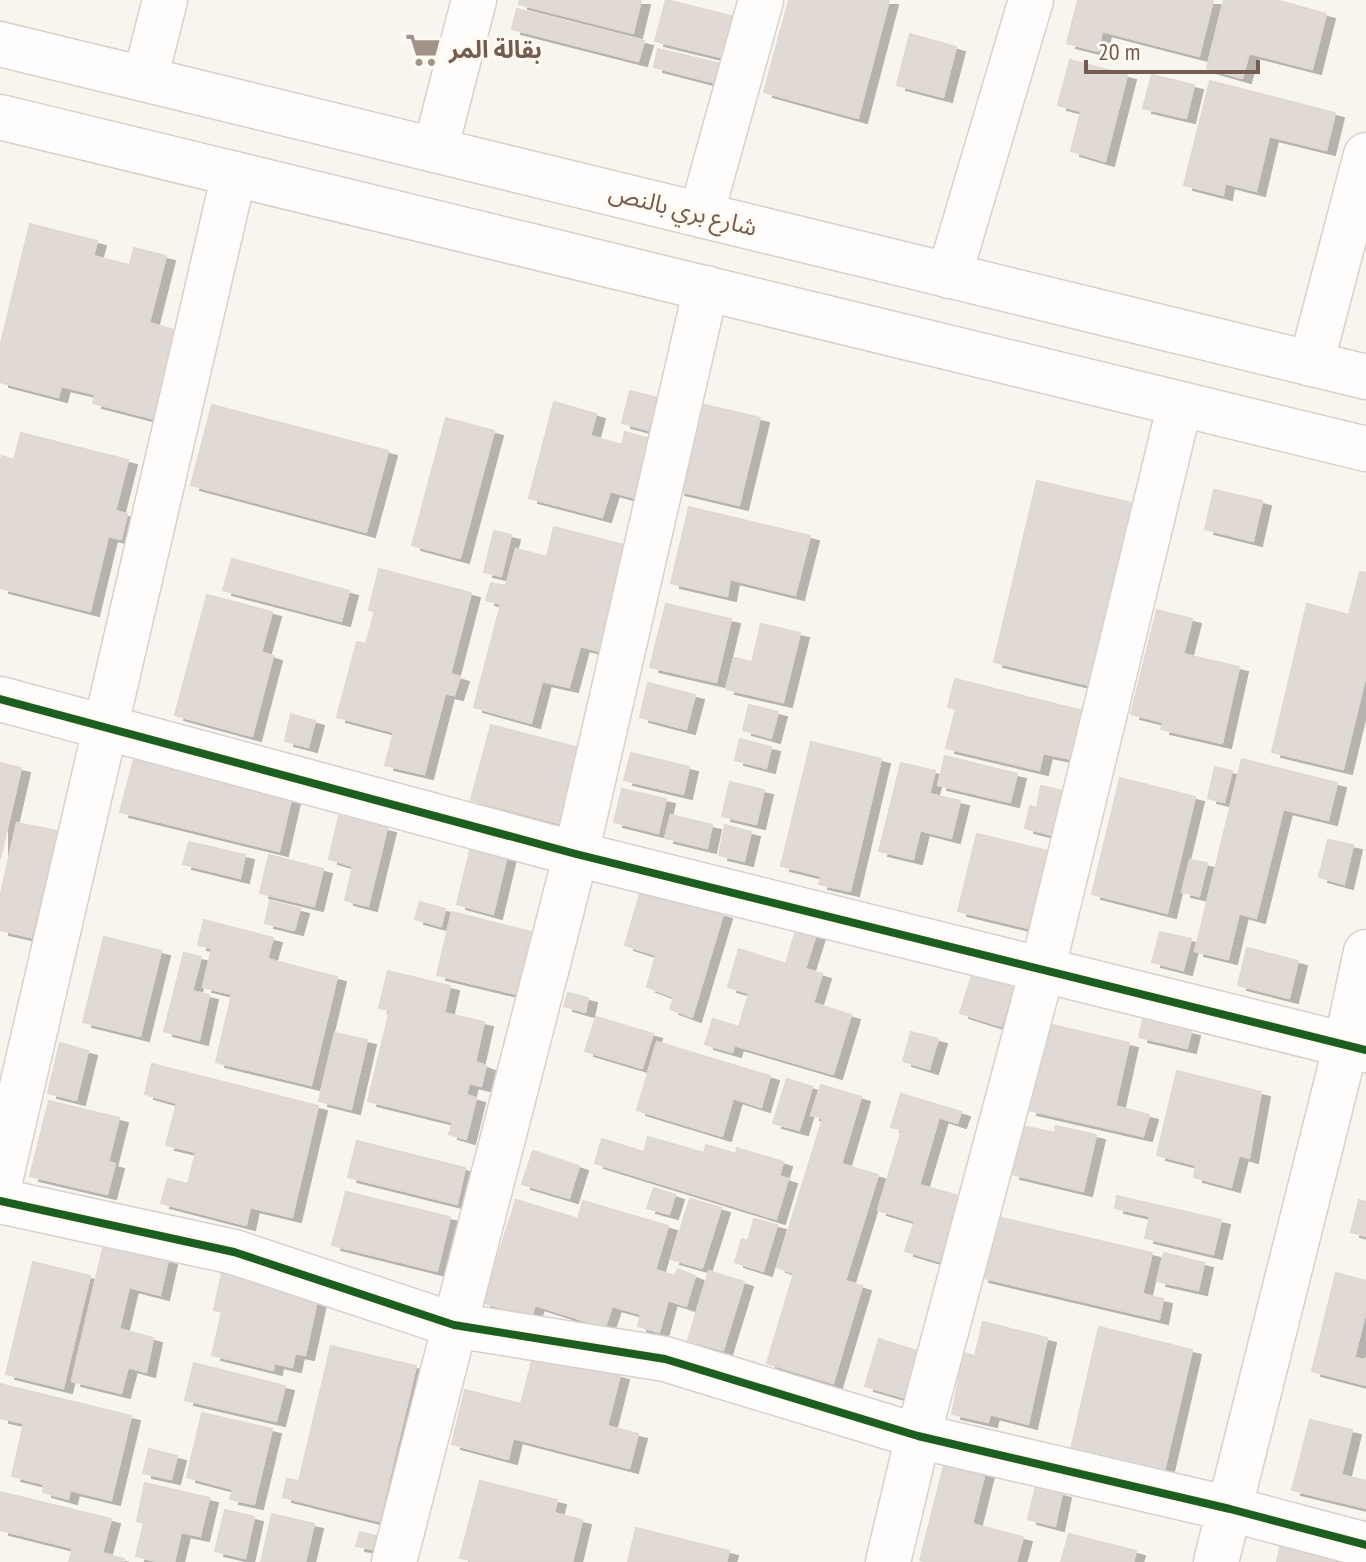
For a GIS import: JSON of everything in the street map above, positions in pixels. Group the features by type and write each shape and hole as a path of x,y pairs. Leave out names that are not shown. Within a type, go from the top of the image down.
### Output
{"street":[{"path":"145,79 165,0"},
{"path":"435,150 474,0"},
{"path":"701,215 761,0"},
{"path":"949,276 1031,0"},
{"name":"شارع بري بالنص","path":"0,44 1366,377"},
{"path":"0,117 1366,449"},
{"path":"1311,364 1366,155"},
{"path":"0,1181 234,174"},
{"path":"394,1562 576,854 706,288"},
{"path":"888,1562 918,1436 1042,971 1180,404"},
{"path":"0,699 576,854 1356,1048"},
{"path":"1216,1562 1356,1048 1366,952"},
{"path":"0,1201 234,1252 454,1325 665,1359 918,1436 1230,1509 1366,1545"}],"building":[{"path":"520,0 641,0 633,33 519,4"},
{"path":"666,0 735,17 725,58 655,41"},
{"path":"789,0 889,0 858,118 764,92"},
{"path":"1078,0 1213,0 1199,56 1102,31 1098,51 1067,43"},
{"path":"1224,0 1276,0 1326,14 1312,69 1249,53 1242,78 1207,68"},
{"path":"517,9 644,41 638,61 512,29"},
{"path":"910,34 956,47 943,97 897,85"},
{"path":"658,49 721,64 716,83 654,67"},
{"path":"1070,60 1127,75 1105,161 1071,151 1081,111 1058,105"},
{"path":"1152,75 1194,85 1186,118 1143,108"},
{"path":"1210,81 1335,113 1326,150 1269,136 1256,191 1225,183 1223,195 1184,185"},
{"path":"30,224 97,241 93,256 130,265 134,248 166,256 149,323 181,332 159,420 93,403 95,394 61,386 58,397 0,382 0,347"},
{"path":"630,391 665,400 657,432 622,423"},
{"path":"554,402 596,414 590,436 622,445 625,432 654,440 639,499 610,491 602,517 529,498"},
{"path":"697,403 760,418 739,505 676,490"},
{"path":"212,405 388,451 366,532 191,485"},
{"path":"446,418 494,431 460,558 412,545"},
{"path":"21,433 128,460 115,511 127,514 121,539 108,536 90,611 0,588 0,464 2,456 14,460"},
{"path":"1037,481 1136,504 1093,686 994,662"},
{"path":"1214,490 1262,501 1253,541 1205,529"},
{"path":"689,507 810,536 795,595 730,579 727,596 671,583"},
{"path":"554,527 628,546 600,651 580,646 569,687 542,681 531,723 474,707 501,604 486,600 491,583 506,586 516,549 547,557"},
{"path":"494,531 511,535 501,576 484,572"},
{"path":"232,559 349,591 341,621 223,590"},
{"path":"379,569 471,593 450,674 460,677 454,695 445,693 424,774 385,765 394,732 337,717 357,642 366,644 375,611 369,610"},
{"path":"1360,572 1366,573 1366,674 1343,769 1272,752 1307,604 1349,615"},
{"path":"207,595 272,612 261,652 273,656 252,736 175,715"},
{"path":"666,604 731,619 716,682 650,667"},
{"path":"1157,610 1192,619 1183,654 1239,667 1222,743 1161,729 1163,722 1131,714"},
{"path":"761,624 800,633 783,702 726,689 734,658 752,662"},
{"path":"955,679 1083,711 1072,759 1043,753 1039,770 946,748 956,709 948,707"},
{"path":"648,683 695,695 686,729 640,717"},
{"path":"749,705 778,712 771,738 743,730"},
{"path":"291,714 315,721 308,747 285,741"},
{"path":"491,725 579,748 559,823 471,800"},
{"path":"740,739 771,747 766,768 735,760"},
{"path":"811,742 881,759 850,891 819,884 822,876 781,866"},
{"path":"137,748 294,786 279,851 120,812"},
{"path":"631,753 689,767 683,794 624,780"},
{"path":"945,756 1017,774 1010,802 938,785"},
{"path":"1242,759 1337,783 1328,820 1283,809 1256,918 1239,913 1228,959 1195,951"},
{"path":"0,763 21,768 0,859"},
{"path":"901,763 935,771 929,794 960,801 951,838 920,830 913,859 879,851"},
{"path":"1215,767 1232,771 1224,802 1208,798"},
{"path":"1120,778 1195,797 1167,913 1092,894"},
{"path":"730,782 764,790 756,824 722,816"},
{"path":"1041,786 1063,791 1053,835 1025,828 1030,806 1037,808"},
{"path":"622,789 666,799 658,833 614,822"},
{"path":"671,815 712,825 707,848 665,838"},
{"path":"339,816 387,828 368,906 345,900 353,866 329,859"},
{"path":"17,823 57,831 31,937 0,930 0,897"},
{"path":"725,825 751,832 744,861 719,855"},
{"path":"977,834 1048,851 1029,928 958,911"},
{"path":"1328,840 1353,845 1344,884 1319,877"},
{"path":"189,842 245,855 240,878 183,864"},
{"path":"471,847 507,855 493,914 457,904"},
{"path":"269,855 323,869 314,906 260,893"},
{"path":"1190,860 1207,863 1199,896 1182,892"},
{"path":"641,890 723,914 692,1017 670,1009 674,997 647,987 656,955 625,945"},
{"path":"270,901 300,909 294,930 265,923"},
{"path":"420,902 445,909 441,926 415,919"},
{"path":"452,912 539,934 525,996 437,975"},
{"path":"204,920 273,938 267,959 337,977 311,1085 216,1062 232,994 203,987 212,948 198,945"},
{"path":"798,923 818,928 805,969 822,974 813,1003 851,1015 833,1074 734,1045 732,1052 705,1044 713,1019 739,1027 749,993 728,987 739,949 786,964"},
{"path":"1160,932 1191,939 1183,970 1152,962"},
{"path":"104,937 161,951 140,1036 83,1022"},
{"path":"1247,948 1298,961 1289,998 1238,985"},
{"path":"184,953 201,957 192,991 209,995 199,1040 164,1031"},
{"path":"388,971 450,986 444,1013 484,1022 475,1062 486,1066 481,1086 469,1083 466,1095 476,1098 466,1139 449,1134 453,1122 368,1101 390,1010 379,1008"},
{"path":"972,975 1013,987 1001,1026 960,1013"},
{"path":"568,993 588,998 585,1012 564,1006"},
{"path":"596,1017 653,1034 642,1068 585,1051"},
{"path":"1143,1020 1191,1031 1187,1048 1139,1037"},
{"path":"1048,1024 1129,1043 1115,1106 1149,1115 1143,1136 1028,1110"},
{"path":"911,1032 938,1039 929,1069 903,1061"},
{"path":"335,1033 367,1040 351,1109 319,1101"},
{"path":"657,1042 770,1076 761,1107 733,1098 722,1136 637,1110"},
{"path":"60,1043 88,1051 76,1100 48,1093"},
{"path":"152,1064 318,1106 292,1217 250,1207 246,1225 161,1203 168,1179 188,1184 196,1152 166,1145 177,1103 145,1094"},
{"path":"1177,1071 1261,1092 1249,1158 1239,1155 1231,1187 1194,1177 1196,1165 1157,1155"},
{"path":"787,1079 812,1087 799,1130 773,1123"},
{"path":"821,1085 861,1097 841,1164 878,1175 845,1281 862,1286 833,1383 767,1363 794,1273 777,1267 823,1118 811,1115"},
{"path":"901,1094 961,1112 957,1123 939,1117 919,1185 959,1196 939,1261 905,1251 915,1221 878,1210 902,1130 891,1127"},
{"path":"49,1101 119,1118 108,1162 115,1164 107,1194 30,1176"},
{"path":"1022,1126 1055,1133 1056,1126 1096,1135 1083,1191 1011,1174"},
{"path":"648,1137 704,1153 706,1145 736,1154 737,1148 783,1162 779,1176 788,1179 776,1219 595,1163 602,1139 644,1152"},
{"path":"357,1141 465,1168 457,1204 348,1177"},
{"path":"533,1151 579,1166 569,1198 522,1184"},
{"path":"654,1188 675,1195 669,1214 647,1208"},
{"path":"346,1192 450,1217 437,1271 332,1245"},
{"path":"1117,1196 1221,1220 1213,1254 1145,1238 1150,1216 1115,1208"},
{"path":"690,1199 721,1208 702,1268 671,1259"},
{"path":"516,1200 578,1219 583,1201 668,1226 655,1270 675,1276 678,1269 695,1276 686,1306 668,1300 659,1332 638,1326 641,1314 612,1306 605,1327 535,1305 531,1317 482,1302 492,1263 496,1263"},
{"path":"1359,1200 1366,1202 1366,1236 1351,1232"},
{"path":"993,1216 1152,1253 1142,1294 1163,1299 1159,1319 980,1277"},
{"path":"754,1219 777,1225 763,1271 735,1262 742,1239 748,1241"},
{"path":"104,1244 168,1260 160,1295 129,1287 119,1329 153,1338 146,1372 128,1367 121,1393 72,1381"},
{"path":"1164,1253 1204,1263 1198,1290 1157,1281"},
{"path":"33,1262 90,1276 63,1388 6,1374"},
{"path":"709,1271 744,1282 723,1350 688,1340"},
{"path":"222,1273 318,1296 305,1355 295,1353 292,1367 274,1363 273,1370 212,1355 222,1312 214,1310"},
{"path":"1336,1273 1366,1281 1366,1310 1354,1358 1366,1360 1366,1385 1312,1371"},
{"path":"983,1322 1047,1338 1028,1424 990,1414 988,1422 952,1414 964,1353 975,1356"},
{"path":"1099,1327 1192,1350 1164,1471 1071,1449"},
{"path":"879,1339 920,1352 906,1398 865,1386"},
{"path":"331,1346 416,1366 379,1521 283,1497 287,1479 299,1481"},
{"path":"534,1353 620,1375 607,1426 638,1434 629,1468 513,1438 508,1459 452,1444 465,1390 521,1404"},
{"path":"194,1363 285,1386 276,1421 185,1400"},
{"path":"0,1384 131,1416 111,1500 70,1490 68,1499 43,1492 44,1484 12,1476 24,1423 0,1418"},
{"path":"202,1413 272,1429 254,1504 230,1499 233,1489 187,1477"},
{"path":"1310,1420 1352,1430 1341,1475 1366,1481 1366,1508 1292,1490"},
{"path":"149,1449 177,1456 171,1479 143,1473"},
{"path":"945,1462 985,1472 972,1524 1023,1537 1016,1562 920,1560"},
{"path":"480,1481 557,1500 554,1513 582,1520 572,1562 478,1562 460,1558"},
{"path":"145,1483 209,1498 200,1536 181,1532 174,1562 136,1556 144,1523 137,1521"},
{"path":"1036,1486 1062,1493 1055,1526 1028,1519"},
{"path":"0,1492 111,1519 102,1553 124,1559 123,1562 69,1562 73,1548 0,1530"},
{"path":"225,1510 254,1517 245,1558 215,1551"},
{"path":"272,1514 314,1524 305,1562 261,1562"},
{"path":"636,1528 729,1551 726,1562 628,1562"},
{"path":"360,1532 381,1537 378,1550 356,1546"},
{"path":"1069,1534 1136,1551 1133,1562 1061,1562"},
{"path":"1280,1547 1345,1562 1277,1562"}],"cycle path":[{"path":"0,699 576,854 1366,1050"},
{"path":"0,1201 234,1252 454,1325 665,1359 918,1436 1230,1509 1366,1545"}],"place":[{"name":"بقالة المر","path":"423,50"}]}
